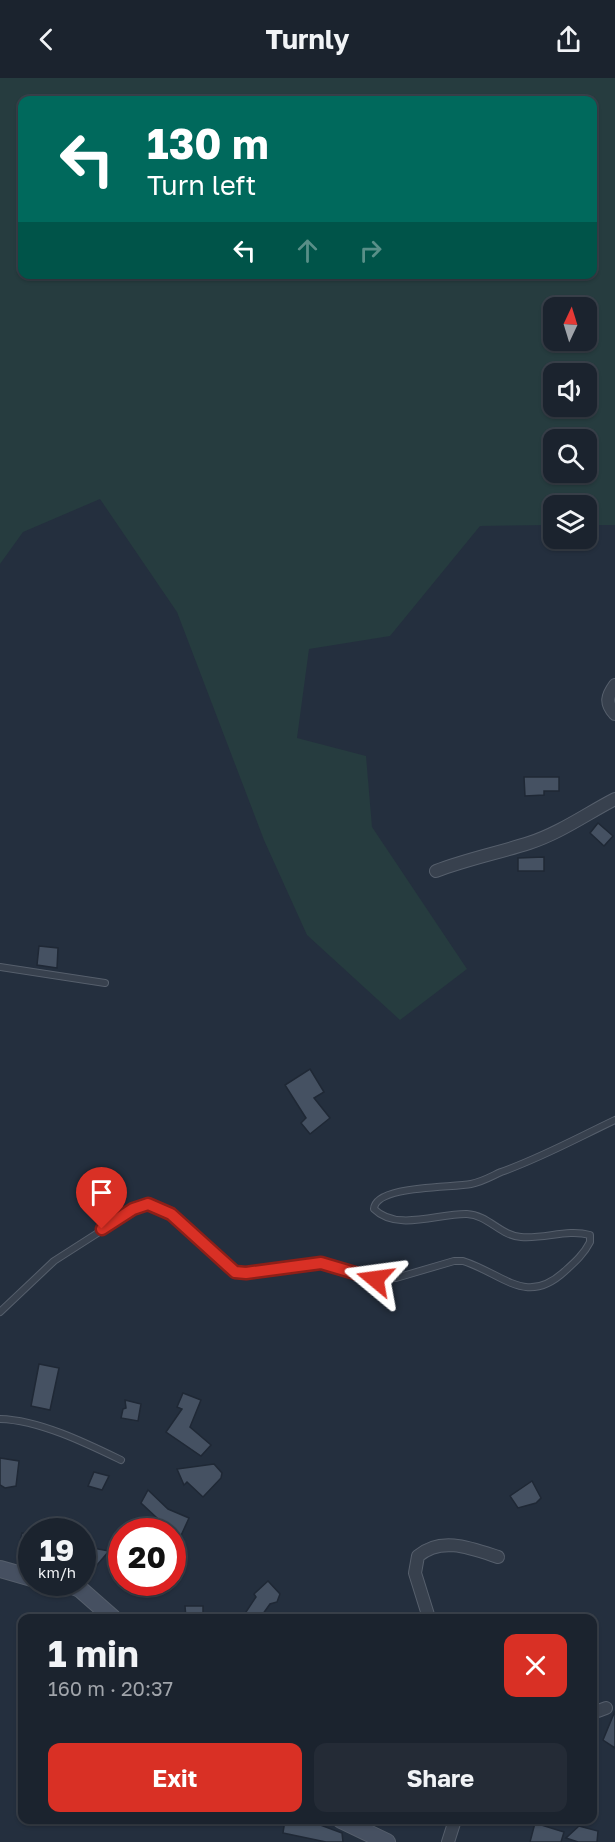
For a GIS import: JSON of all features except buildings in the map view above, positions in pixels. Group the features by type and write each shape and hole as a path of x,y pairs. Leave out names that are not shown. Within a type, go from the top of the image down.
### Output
{"main road":[{"path":"0,1569 18,1574"},
{"path":"88,1596 108,1614"},
{"path":"349,1824 387,1842"}],"street":[{"path":"615,685 607,700 608,706 615,714"},
{"path":"436,871 468,858 527,844 557,832 615,799"},
{"path":"428,1614 415,1573 418,1556 434,1544 470,1547 498,1557"},
{"path":"597,1710 606,1708"},
{"path":"448,1842 454,1824"}],"lane":[{"path":"0,967 105,983"},
{"path":"0,1312 54,1261 143,1204 171,1214 238,1273 321,1263 375,1279 396,1278 454,1261 463,1261 524,1288 538,1288 554,1281 575,1262 590,1242 590,1235 576,1232 523,1238 512,1236 478,1216 466,1214 418,1219 385,1218 374,1209 375,1202 380,1197 410,1190 473,1184 521,1166 615,1120"},
{"path":"0,1419 11,1419 67,1436 120,1460"}],"green space":[{"path":"0,78 615,78 615,525 597,525 597,495 543,495 543,525 480,526 390,636 309,649 297,738 366,756 372,827 467,969 400,1020 307,935 264,840 177,612 100,499 23,532 0,564"}],"route":[{"path":"102,1229 133,1209 148,1204 171,1214 235,1272 246,1273 321,1263 375,1279"}]}
